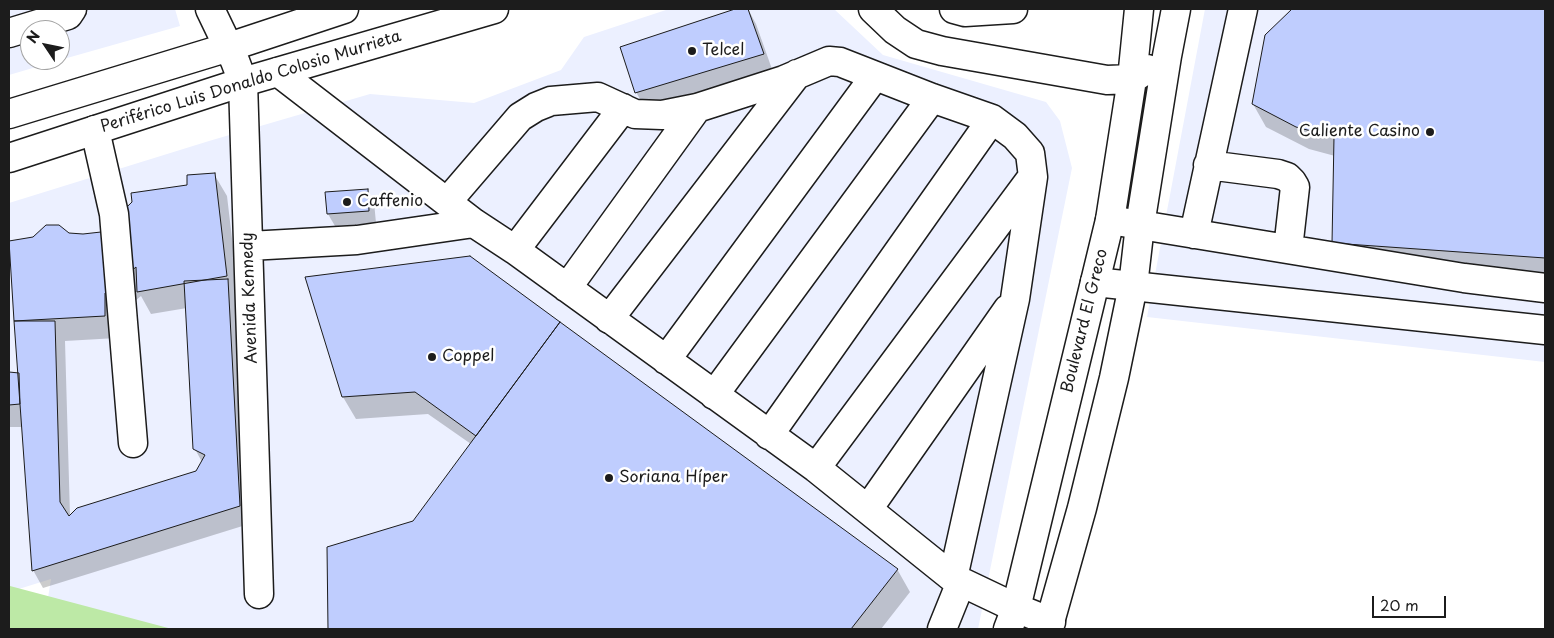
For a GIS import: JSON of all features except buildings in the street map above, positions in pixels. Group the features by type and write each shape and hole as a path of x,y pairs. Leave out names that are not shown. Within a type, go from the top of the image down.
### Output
{"main road":[{"path":"9,33 68,15 72,9"},
{"name":"Avenida Kennedy","path":"210,9 236,61 242,82 260,594"},
{"path":"9,114 229,47 344,9"},
{"name":"Periférico Luis Donaldo Colosio Murrieta","path":"9,158 242,82 494,9"},
{"path":"873,9 895,30 916,44 942,51 1107,80 1132,79 1167,56"},
{"path":"954,9 965,12 1013,9"},
{"name":"Boulevard El Greco","path":"1012,619 1110,220 1132,79 1139,9"},
{"path":"1194,234 1243,9"},
{"path":"278,72 474,223 515,250 769,436 816,468 957,580 1012,619 1050,626 1114,378 1133,286 1140,225 1167,56 1178,12"},
{"path":"447,202 520,117 536,107 551,101 598,98 635,114 647,116 662,115 697,108 798,74 829,61 840,62 992,119 1015,136 1030,153 1032,177 1015,299 957,580 942,629"},
{"path":"609,319 798,74"},
{"path":"666,360 875,76"},
{"path":"714,395 932,98"},
{"path":"515,250 623,108"},
{"path":"567,288 697,108"},
{"path":"769,436 992,119"},
{"path":"95,130 114,214 133,443"},
{"path":"1208,165 1278,174 1287,177 1292,182 1295,187 1288,249"},
{"path":"816,468 1032,177"},
{"path":"1110,220 1464,278 1545,288"},
{"path":"249,246 357,240 474,223"},
{"path":"1095,282 1545,330"},
{"path":"868,508 1015,299"}],"shaded area":[{"path":"9,9 175,9 180,26 70,58 70,20 20,20 20,70 26,70 9,75"},
{"path":"669,9 834,9 883,55 1046,102 1060,121 1072,168 978,629 43,629 51,579 9,592 9,203 209,141 370,94 474,103 561,70 584,37"},
{"path":"1205,9 1545,9 1545,362 1147,317"}],"green space":[{"path":"10,586 172,629 9,629"}],"place":[{"name":"Telcel","path":"692,51"},
{"name":"Caliente Casino","path":"1430,132"},
{"name":"Caffenio","path":"347,202"},
{"name":"Coppel","path":"432,357"},
{"name":"Soriana Híper","path":"609,478"}]}
